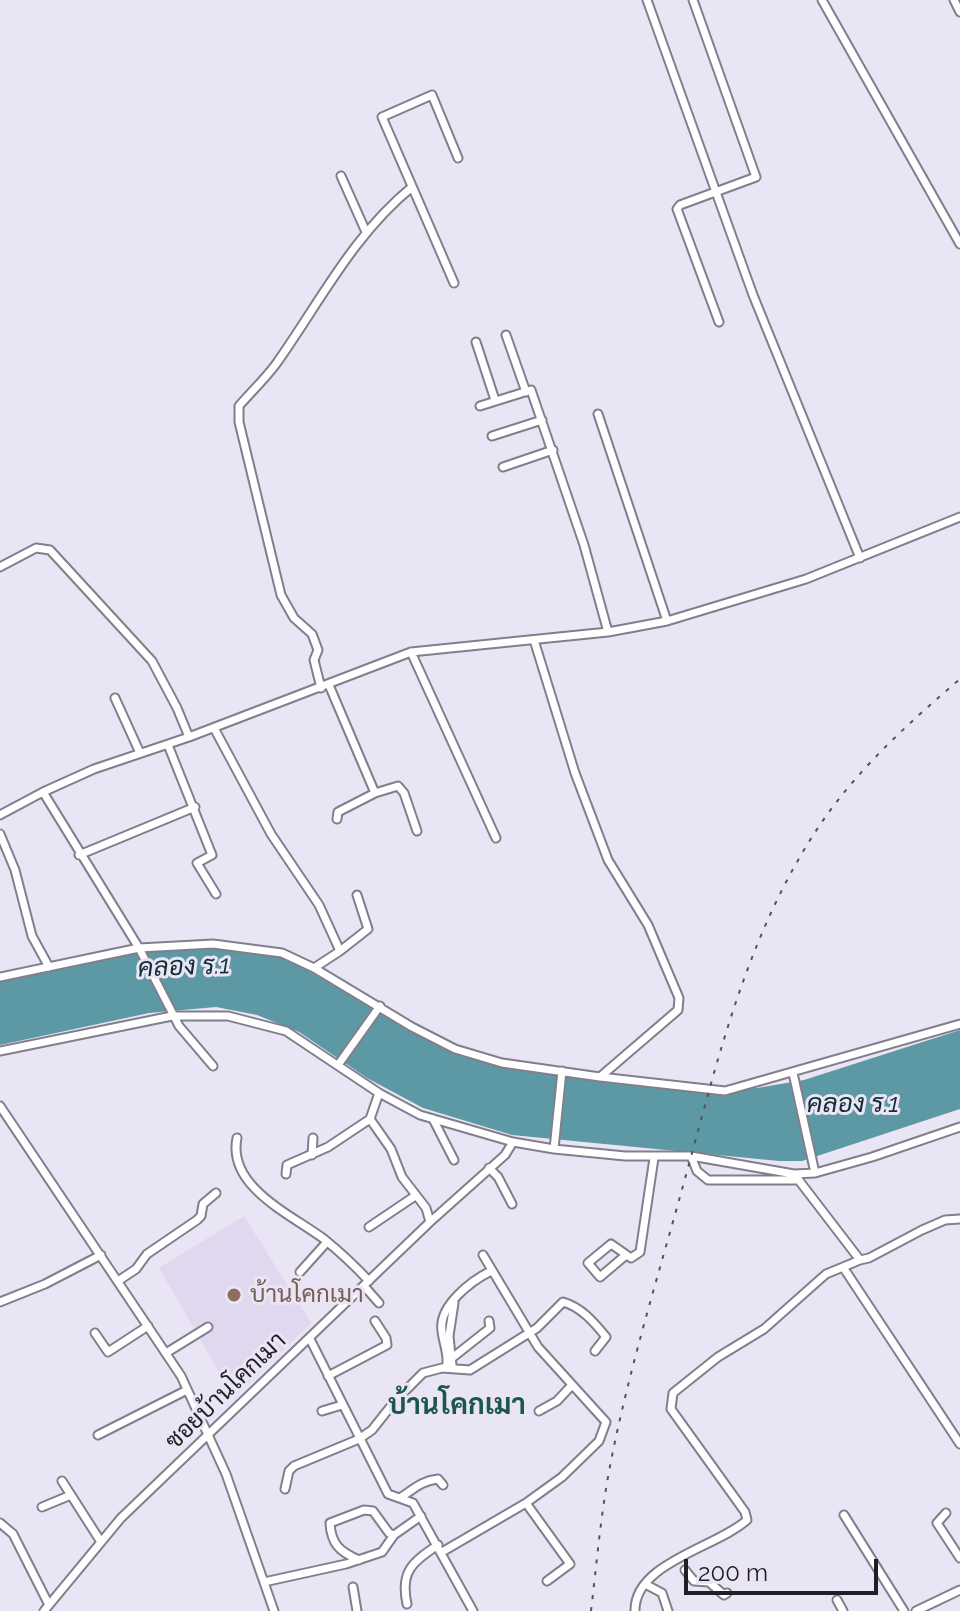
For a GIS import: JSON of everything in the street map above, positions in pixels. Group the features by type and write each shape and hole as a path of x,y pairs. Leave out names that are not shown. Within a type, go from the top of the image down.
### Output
{"street":[{"path":"647,0 753,295 860,558"},
{"path":"693,0 756,177 680,205 677,209 719,322"},
{"path":"822,0 960,244"},
{"path":"954,0 960,12"},
{"path":"454,283 382,117 432,95 458,158"},
{"path":"341,176 366,232"},
{"path":"375,793 314,660 318,650 312,634 286,607 239,422 239,406 275,366 366,232 386,208 412,187"},
{"path":"506,335 526,392"},
{"path":"476,342 495,400"},
{"path":"480,406 531,390 584,545 608,632"},
{"path":"598,414 667,621"},
{"path":"492,436 542,420"},
{"path":"503,467 553,450"},
{"path":"0,815 94,769 168,745 411,652 608,632 667,621 806,579 960,517"},
{"path":"0,567 36,548 50,550 152,661 189,737"},
{"path":"534,640 575,773 608,860 648,925 679,998 678,1010 600,1077"},
{"path":"411,652 496,838"},
{"path":"115,698 140,753"},
{"path":"214,728 271,834 319,905 340,951"},
{"path":"168,745 212,855 197,863 216,894"},
{"path":"337,819 338,812 375,793 400,788 417,831"},
{"path":"43,792 139,948 172,1016 192,1045 213,1066"},
{"path":"79,855 195,807"},
{"path":"0,834 15,870 32,936 49,967"},
{"path":"314,968 368,929 357,895"},
{"path":"0,977 139,948 213,944 282,953 314,968 455,1049 502,1063 562,1074 725,1091 960,1024"},
{"path":"338,1065 380,1006"},
{"path":"0,1051 172,1016 228,1016 286,1031 379,1093 420,1115 513,1142 654,1158 691,1156 796,1177 860,1260"},
{"path":"793,1073 815,1173"},
{"path":"554,1146 562,1074"},
{"path":"286,1174 287,1165 328,1147 370,1119 379,1093"},
{"path":"1,1111 101,1255 187,1390 226,1474 274,1611"},
{"path":"370,1119 391,1149 402,1177 426,1208 430,1222"},
{"path":"433,1119 454,1160"},
{"path":"691,1156 697,1171 708,1180 796,1177 872,1157 960,1127"},
{"path":"337,1129 343,1135"},
{"path":"237,1138 234,1151 250,1183 273,1204 352,1262 379,1303"},
{"path":"312,1155 313,1138"},
{"name":"ซอยบ้านโคกเมา","path":"47,1608 121,1518 430,1222 505,1155 513,1142"},
{"path":"626,1255 600,1277 588,1264 611,1244 634,1258 641,1249 654,1158"},
{"path":"489,1168 498,1177 512,1204"},
{"path":"118,1281 136,1269 147,1254 197,1220 203,1204 216,1193"},
{"path":"369,1227 415,1196"},
{"path":"635,1611 635,1600 645,1584 665,1566 747,1520 745,1512 671,1409 673,1393 718,1357 781,1316 826,1274 869,1258 945,1220 960,1219"},
{"path":"300,1272 327,1242"},
{"path":"0,1302 45,1284 101,1255"},
{"path":"407,1604 404,1587 408,1572 423,1555 526,1503 562,1477 599,1441 606,1422 538,1347 483,1255"},
{"path":"843,1267 960,1444"},
{"path":"449,1369 442,1319 474,1281 491,1271"},
{"path":"449,1369 452,1358 449,1336 455,1300"},
{"path":"285,1489 289,1471 294,1466 359,1439 372,1430 423,1373 433,1369 470,1370 537,1328 563,1302 585,1314 606,1337 595,1351"},
{"path":"328,1376 387,1345 375,1321"},
{"path":"452,1358 490,1328 489,1321"},
{"path":"95,1333 108,1352 148,1326"},
{"path":"166,1353 208,1327"},
{"path":"310,1339 388,1494 413,1503 473,1611"},
{"path":"539,1411 557,1401 572,1385"},
{"path":"98,1435 187,1390"},
{"path":"322,1411 342,1405"},
{"path":"400,1498 426,1481 438,1479 443,1485"},
{"path":"62,1481 101,1542"},
{"path":"42,1507 71,1495"},
{"path":"526,1503 570,1564 547,1581"},
{"path":"359,1560 344,1554 336,1546 330,1523 364,1510 373,1511 389,1533 394,1535"},
{"path":"946,1513 937,1523 960,1558"},
{"path":"844,1515 904,1611"},
{"path":"264,1582 382,1552 394,1535 421,1516"},
{"path":"0,1523 13,1534 47,1608"},
{"path":"680,1559 694,1581 709,1582 724,1595 727,1593"},
{"path":"685,1570 695,1565"},
{"path":"645,1584 662,1593 668,1611"},
{"path":"353,1587 357,1611"},
{"path":"916,1611 960,1590"},
{"path":"837,1600 843,1611"}],"shaded area":[{"name":"บ้านโคกเมา","path":"244,1216 311,1323 234,1398 159,1268"}],"water":[{"name":"คลอง ร.1","path":"214,947 280,956 374,1006 435,1045 509,1067 721,1089 757,1088 804,1080 960,1030 960,1109 802,1161 779,1161 512,1135 423,1108 367,1078 299,1032 257,1015 216,1007 149,1013 0,1045 0,980 134,952"}],"railway":[{"path":"591,1611 608,1480 627,1389 710,1087 752,959 789,877 827,814 880,752 960,679"}],"place":[{"name":"บ้านโคกเมา","path":"234,1295"}],"district":[{"name":"บ้านโคกเมา","path":"457,1406"}]}
